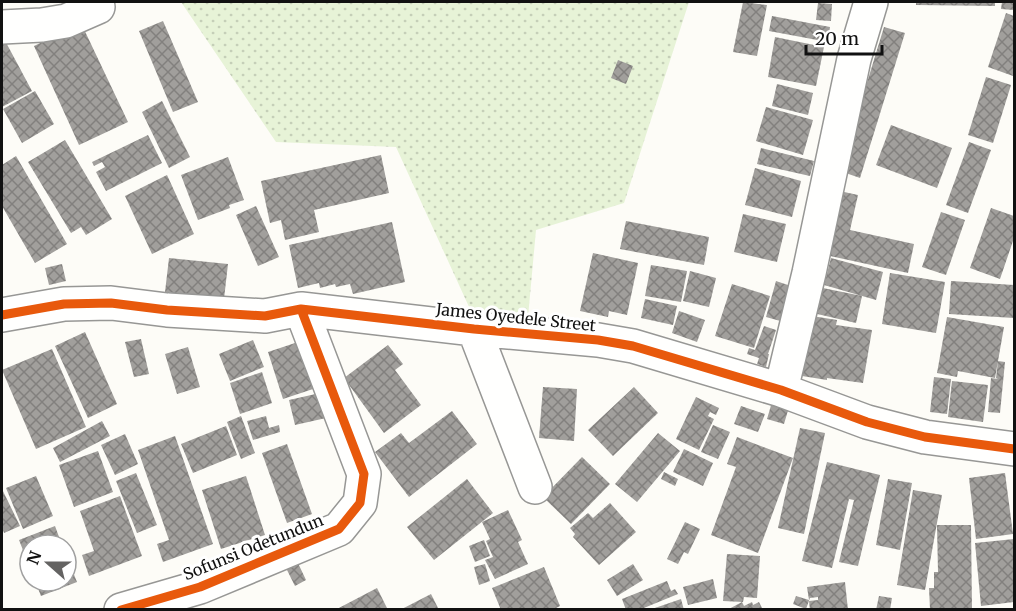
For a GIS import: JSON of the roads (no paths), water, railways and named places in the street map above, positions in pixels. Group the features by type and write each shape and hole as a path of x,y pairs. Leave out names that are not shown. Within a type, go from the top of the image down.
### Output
{"street":[{"path":"782,390 854,59 872,2"},
{"path":"2,27 66,21 98,7"},
{"name":"James Oyedele Street","path":"2,315 64,304 111,303 168,310 265,316 301,309 474,329 598,340 633,346 782,390 867,422 925,437 1014,449"},
{"name":"Sofunsi Odetundun","path":"121,609 200,587 339,529 360,503 364,474 301,309"},
{"path":"474,329 536,487"}]}
